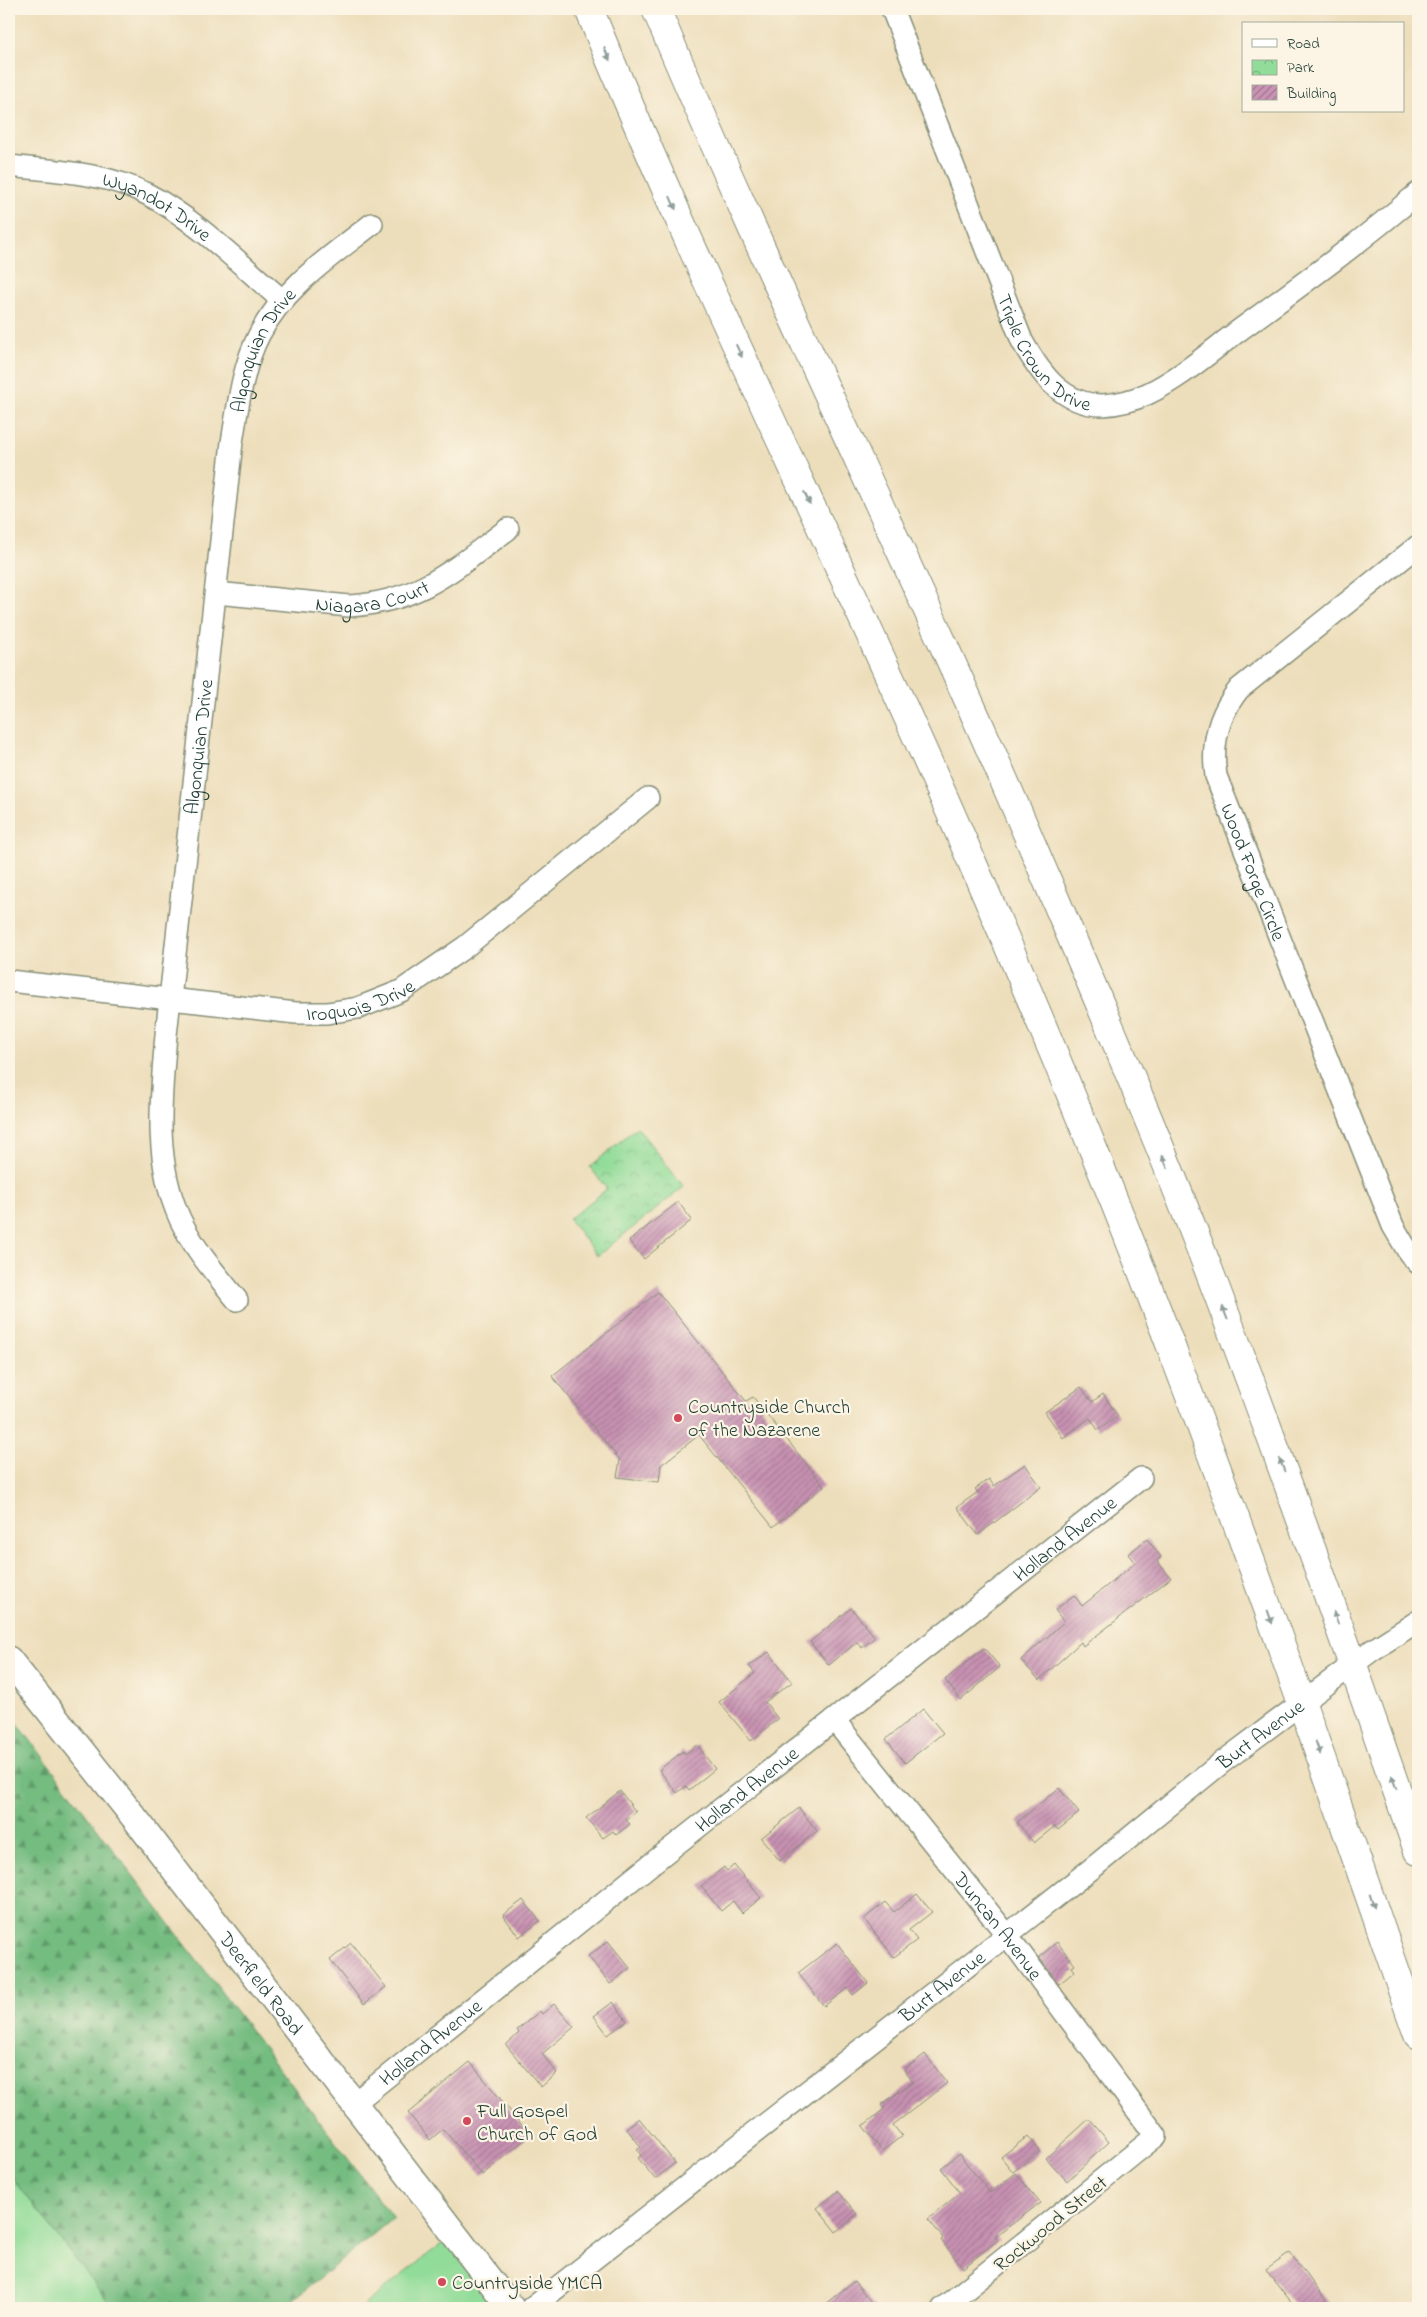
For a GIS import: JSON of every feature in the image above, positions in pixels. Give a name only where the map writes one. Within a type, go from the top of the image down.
[{"type":"highway","points":[[588,9],[714,296],[923,752],[1044,1031],[1190,1396],[1302,1702],[1418,2035]]},
{"type":"highway","points":[[656,9],[799,334],[976,717],[1037,855],[1135,1089],[1242,1360],[1290,1488],[1418,1851]]},
{"type":"street","name":"Triple Crown Drive","points":[[892,9],[1022,341],[1037,368],[1047,380],[1059,390],[1080,400],[1102,405],[1118,403],[1148,394],[1174,378],[1300,286],[1418,193]]},
{"type":"street","name":"Wyandot Drive","points":[[9,166],[101,178],[146,193],[186,219],[282,300]]},
{"type":"street","name":"Algonquian Drive","points":[[237,1300],[204,1259],[180,1219],[169,1190],[162,1160],[161,1097],[170,999],[232,442],[243,380],[258,336],[282,300],[306,275],[372,224]]},
{"type":"street","name":"Niagara Court","points":[[216,593],[349,606],[369,605],[400,598],[443,577],[508,529]]},
{"type":"street","name":"Wood Forge Circle","points":[[1418,546],[1238,689],[1222,715],[1217,730],[1214,761],[1216,776],[1393,1226],[1409,1253],[1418,1263]]},
{"type":"street","name":"Iroquois Drive","points":[[9,981],[296,1012],[327,1013],[373,1004],[401,991],[465,946],[648,798]]},
{"type":"street","name":"Holland Avenue","points":[[353,2104],[660,1857],[1141,1478]]},
{"type":"street","name":"Burt Avenue","points":[[531,2308],[1006,1935],[1220,1764],[1353,1664],[1418,1621]]},
{"type":"street","name":"Deerfield Road","points":[[9,1660],[147,1834],[511,2308]]},
{"type":"street","name":"Duncan Avenue","points":[[835,1720],[1006,1935],[1156,2136]]},
{"type":"street","name":"Rockwood Street","points":[[943,2308],[1156,2136]]},
{"type":"green space","points":[[637,1127],[684,1187],[597,1256],[569,1219],[607,1189],[590,1167]]},
{"type":"green space","points":[[9,1712],[393,2218],[283,2308],[113,2308],[9,2173]]},
{"type":"green space","points":[[9,2173],[113,2308],[9,2308]]},
{"type":"green space","name":"Countryside YMCA","points":[[454,2234],[511,2308],[360,2308]]},
{"type":"building","points":[[678,1202],[692,1220],[644,1259],[629,1241]]},
{"type":"building","name":"Countryside Church of the Nazarene","points":[[658,1292],[746,1401],[753,1397],[824,1486],[773,1527],[699,1435],[661,1465],[659,1482],[617,1477],[620,1460],[552,1376]]},
{"type":"building","points":[[1081,1387],[1092,1402],[1103,1394],[1118,1416],[1098,1430],[1090,1418],[1063,1438],[1045,1412]]},
{"type":"building","points":[[1025,1464],[1041,1487],[978,1535],[957,1507],[978,1492],[975,1489],[989,1479],[994,1486]]},
{"type":"building","points":[[1147,1539],[1161,1557],[1157,1561],[1171,1578],[1083,1646],[1081,1642],[1039,1680],[1021,1660],[1064,1622],[1055,1610],[1074,1595],[1082,1606],[1135,1563],[1128,1554]]},
{"type":"building","points":[[851,1608],[875,1637],[862,1648],[857,1642],[829,1665],[810,1642]]},
{"type":"building","points":[[984,1648],[1000,1667],[961,1700],[945,1680]]},
{"type":"building","points":[[769,1652],[792,1682],[765,1702],[778,1719],[751,1741],[719,1702],[755,1673],[749,1666]]},
{"type":"building","points":[[923,1709],[943,1733],[905,1763],[886,1739]]},
{"type":"building","points":[[697,1745],[715,1769],[689,1790],[686,1786],[677,1793],[659,1770],[683,1751],[685,1754]]},
{"type":"building","points":[[1059,1788],[1079,1813],[1058,1830],[1055,1826],[1034,1843],[1017,1822]]},
{"type":"building","points":[[620,1791],[636,1812],[626,1820],[630,1824],[616,1835],[613,1831],[603,1838],[586,1818]]},
{"type":"building","points":[[799,1808],[817,1831],[780,1861],[761,1838]]},
{"type":"building","points":[[734,1865],[761,1898],[742,1913],[733,1901],[721,1911],[701,1886],[724,1867],[727,1871]]},
{"type":"building","points":[[917,1894],[932,1912],[909,1930],[917,1940],[894,1957],[864,1919],[885,1902],[894,1912]]},
{"type":"building","points":[[523,1900],[540,1921],[519,1937],[503,1915]]},
{"type":"building","points":[[608,1941],[630,1968],[610,1984],[588,1956]]},
{"type":"building","points":[[1057,1942],[1075,1965],[1072,1967],[1075,1971],[1059,1984],[1039,1957]]},
{"type":"building","points":[[351,1943],[386,1987],[364,2004],[330,1960]]},
{"type":"building","points":[[837,1943],[868,1983],[853,1995],[848,1988],[824,2006],[798,1973]]},
{"type":"building","points":[[613,2002],[627,2021],[608,2035],[594,2016]]},
{"type":"building","points":[[554,2004],[574,2027],[542,2054],[557,2073],[541,2087],[506,2045],[519,2033],[517,2030],[540,2011],[542,2014]]},
{"type":"building","points":[[925,2054],[947,2083],[893,2125],[902,2136],[882,2151],[863,2126],[884,2109],[881,2105],[913,2082],[904,2070]]},
{"type":"building","name":"Full Gospel Church of God","points":[[470,2062],[530,2135],[482,2175],[443,2129],[430,2140],[408,2113]]},
{"type":"building","points":[[639,2118],[675,2163],[655,2179],[638,2158],[641,2155],[637,2150],[641,2147],[626,2128]]},
{"type":"building","points":[[1089,2119],[1109,2142],[1067,2181],[1046,2158]]},
{"type":"building","points":[[1028,2136],[1040,2151],[1013,2172],[1001,2157]]},
{"type":"building","points":[[959,2154],[990,2193],[1016,2173],[1040,2203],[995,2237],[998,2240],[963,2268],[941,2240],[943,2238],[928,2219],[960,2193],[941,2168]]},
{"type":"building","points":[[838,2191],[857,2214],[836,2232],[817,2208]]},
{"type":"building","points":[[1290,2253],[1332,2308],[1296,2308],[1266,2270]]},
{"type":"building","points":[[854,2281],[876,2308],[820,2308]]},
{"type":"place","name":"Countryside Church of the Nazarene","points":[[678,1418]]},
{"type":"place","name":"Full Gospel Church of God","points":[[467,2121]]},
{"type":"place","name":"Countryside YMCA","points":[[442,2282]]}]
